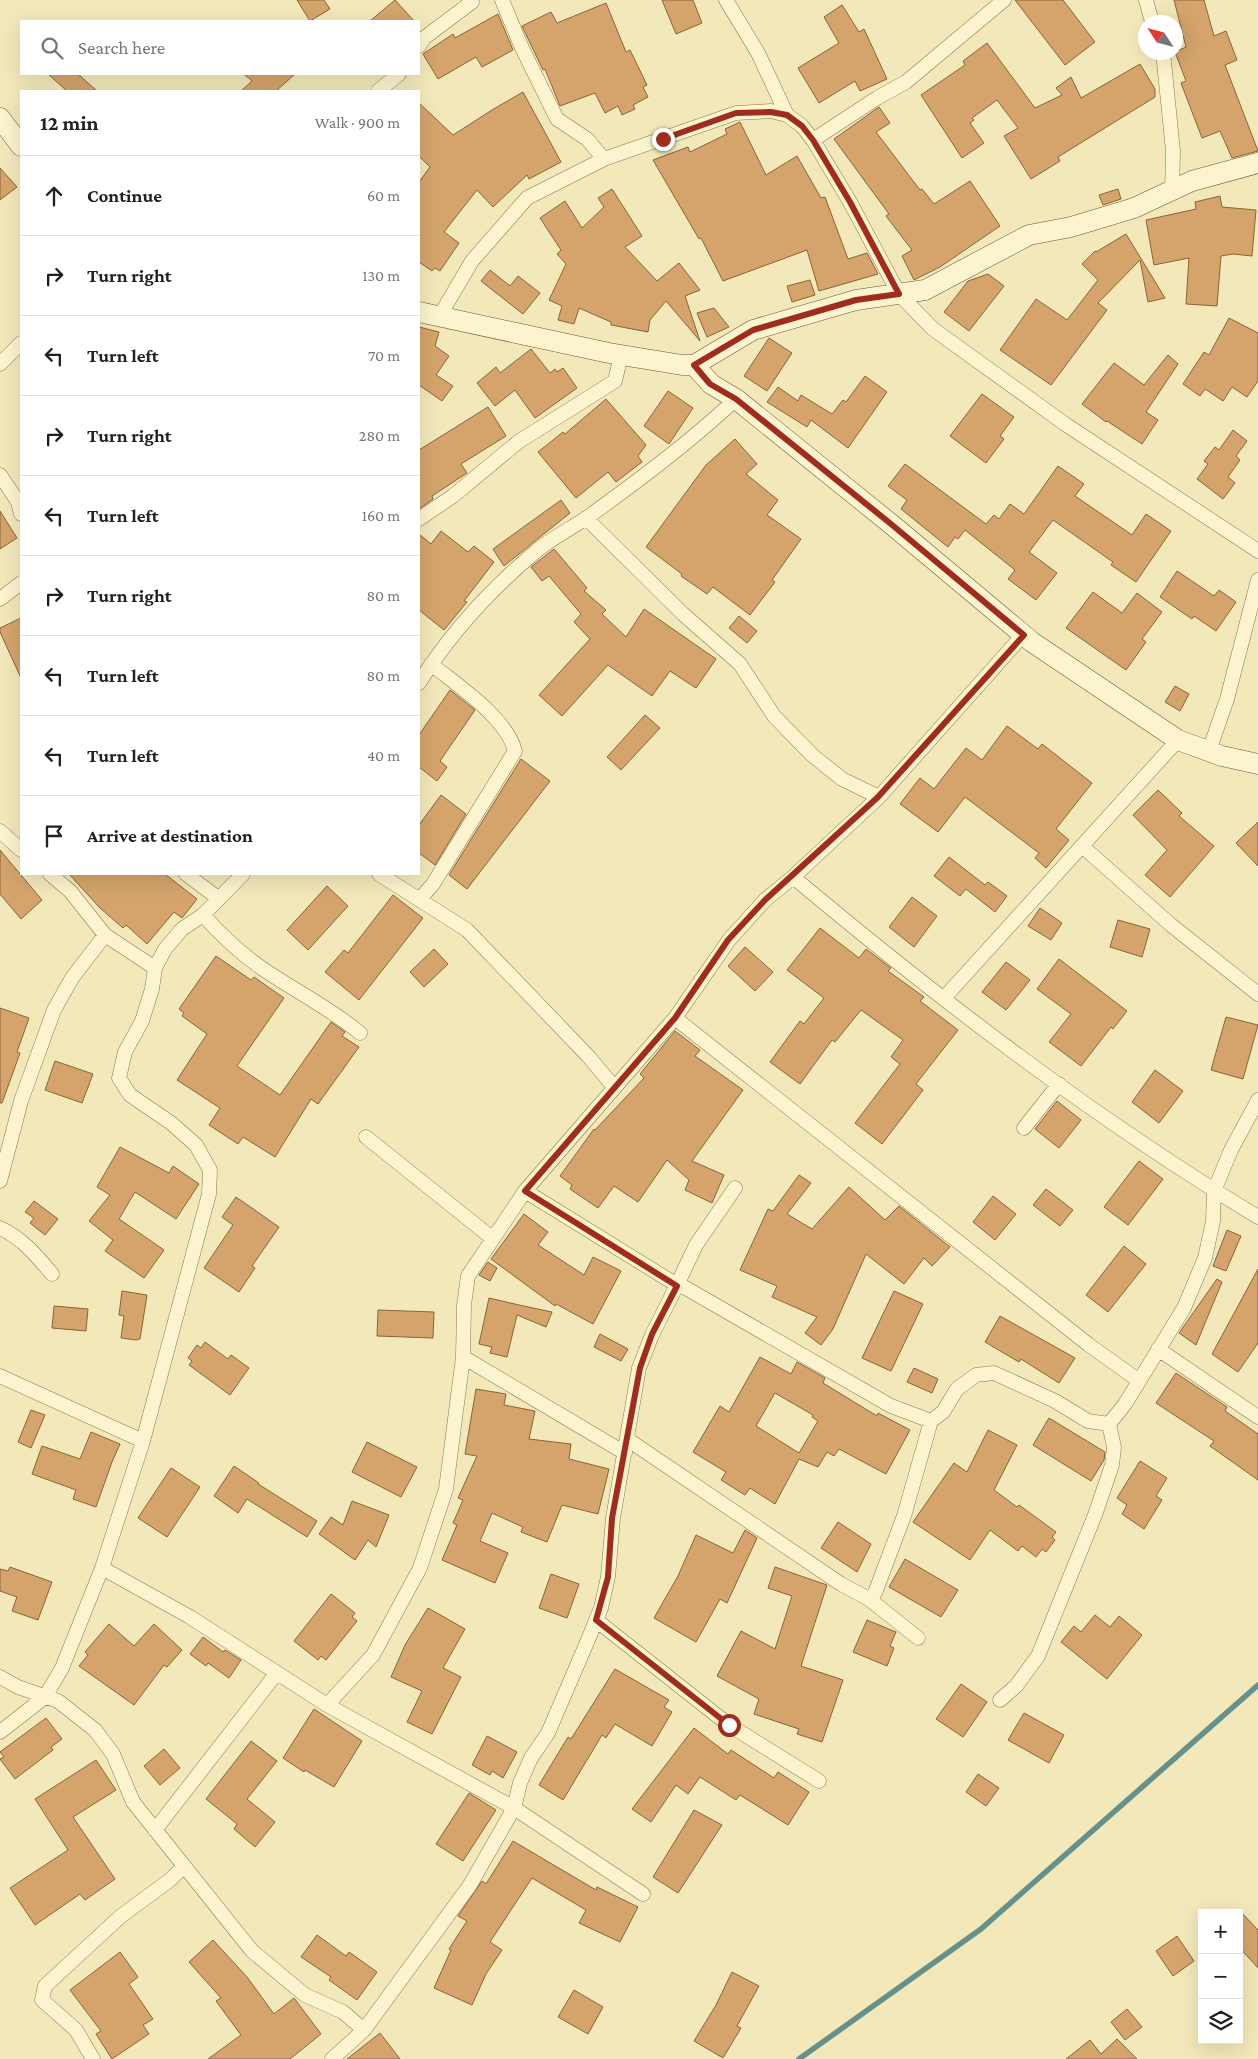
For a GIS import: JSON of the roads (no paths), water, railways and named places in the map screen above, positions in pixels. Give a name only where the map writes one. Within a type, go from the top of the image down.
[{"type":"street","points":[[502,0],[557,119],[587,139],[604,159]]},
{"type":"street","points":[[726,0],[758,53],[787,115]]},
{"type":"street","points":[[813,140],[877,98],[906,82],[1004,0]]},
{"type":"street","points":[[1146,0],[1150,15]]},
{"type":"street","points":[[420,44],[424,38],[472,1]]},
{"type":"street","points":[[1164,60],[1173,151],[1172,191]]},
{"type":"street","points":[[379,90],[397,75]]},
{"type":"street","points":[[439,316],[472,261],[527,198],[604,159],[736,113],[771,112],[787,115],[802,126],[813,140],[850,202],[899,294],[933,329],[1036,404],[1258,551]]},
{"type":"street","points":[[0,118],[20,145]]},
{"type":"street","points":[[420,312],[621,355],[694,365],[753,330],[856,300],[925,290],[1029,235],[1071,227],[1134,208],[1192,181],[1258,163]]},
{"type":"street","points":[[0,364],[20,343]]},
{"type":"street","points":[[420,518],[453,496],[518,442],[615,381],[621,355]]},
{"type":"street","points":[[694,365],[710,384],[736,399],[891,524],[1024,635],[1178,740],[1209,751],[1258,764]]},
{"type":"street","points":[[420,681],[431,664],[486,597],[535,552],[586,518],[701,431],[736,399]]},
{"type":"street","points":[[0,475],[20,505]]},
{"type":"street","points":[[586,518],[683,614],[740,664],[774,716],[812,755],[842,779],[878,797]]},
{"type":"street","points":[[1209,751],[1226,699],[1258,580]]},
{"type":"street","points":[[0,599],[20,584]]},
{"type":"street","points":[[327,1705],[373,1656],[420,1568],[446,1489],[463,1357],[464,1305],[468,1276],[492,1238],[525,1191],[675,1018],[728,940],[765,900],[793,877],[878,797],[1024,635]]},
{"type":"street","points":[[420,899],[433,884],[515,751],[511,737],[498,720],[431,664]]},
{"type":"street","points":[[944,998],[1178,740]]},
{"type":"street","points":[[2,835],[20,849]]},
{"type":"street","points":[[1082,846],[1186,937],[1258,994]]},
{"type":"street","points":[[51,875],[70,891],[105,935],[155,968]]},
{"type":"street","points":[[187,875],[218,898]]},
{"type":"street","points":[[0,1732],[45,1697],[62,1668],[102,1568],[143,1441],[206,1211],[210,1170],[196,1145],[171,1123],[130,1096],[119,1078],[124,1052],[144,1013],[152,989],[155,968],[165,950],[182,928],[203,914],[242,875]]},
{"type":"street","points":[[381,875],[468,930],[588,1056],[614,1087]]},
{"type":"street","points":[[793,877],[865,937],[1059,1084],[1139,1142],[1258,1217]]},
{"type":"street","points":[[203,914],[222,936],[262,968],[360,1033]]},
{"type":"street","points":[[0,1181],[21,1101],[54,1010],[72,978],[105,935]]},
{"type":"street","points":[[675,1018],[1089,1345],[1138,1380]]},
{"type":"street","points":[[1024,1128],[1059,1084]]},
{"type":"street","points":[[1109,1424],[1125,1404],[1184,1308],[1205,1258],[1213,1221],[1214,1191],[1231,1150],[1258,1100]]},
{"type":"street","points":[[366,1137],[492,1238]]},
{"type":"street","points":[[332,2059],[364,2030],[470,1885],[514,1808],[531,1758],[548,1734],[596,1620],[608,1577],[612,1518],[640,1368],[652,1334],[696,1246],[735,1188]]},
{"type":"street","points":[[525,1191],[677,1286],[684,1287],[890,1406],[931,1421]]},
{"type":"street","points":[[0,1228],[10,1233],[32,1250],[52,1274]]},
{"type":"street","points":[[1158,1349],[1258,1418]]},
{"type":"street","points":[[463,1357],[626,1446],[842,1584],[869,1599],[918,1638]]},
{"type":"street","points":[[869,1599],[875,1593],[904,1516],[931,1421],[943,1412],[957,1389],[976,1374],[994,1373],[1055,1401],[1088,1421],[1109,1424]]},
{"type":"street","points":[[0,1376],[143,1441]]},
{"type":"street","points":[[1000,1700],[1016,1686],[1038,1656],[1095,1515],[1112,1465],[1114,1447],[1109,1424]]},
{"type":"street","points":[[102,1568],[190,1617],[327,1705],[514,1808],[643,1894]]},
{"type":"street","points":[[596,1620],[729,1725],[819,1781]]},
{"type":"street","points":[[155,1830],[276,1674]]},
{"type":"street","points":[[0,1678],[18,1687],[58,1701],[96,1730],[113,1754],[133,1802],[252,1951],[305,1995],[343,2012],[364,2030]]},
{"type":"street","points":[[94,2059],[76,2030],[42,2000],[45,1986],[121,1916],[170,1880],[184,1866]]},
{"type":"waterway","points":[[799,2059],[981,1929],[1258,1685]]}]
